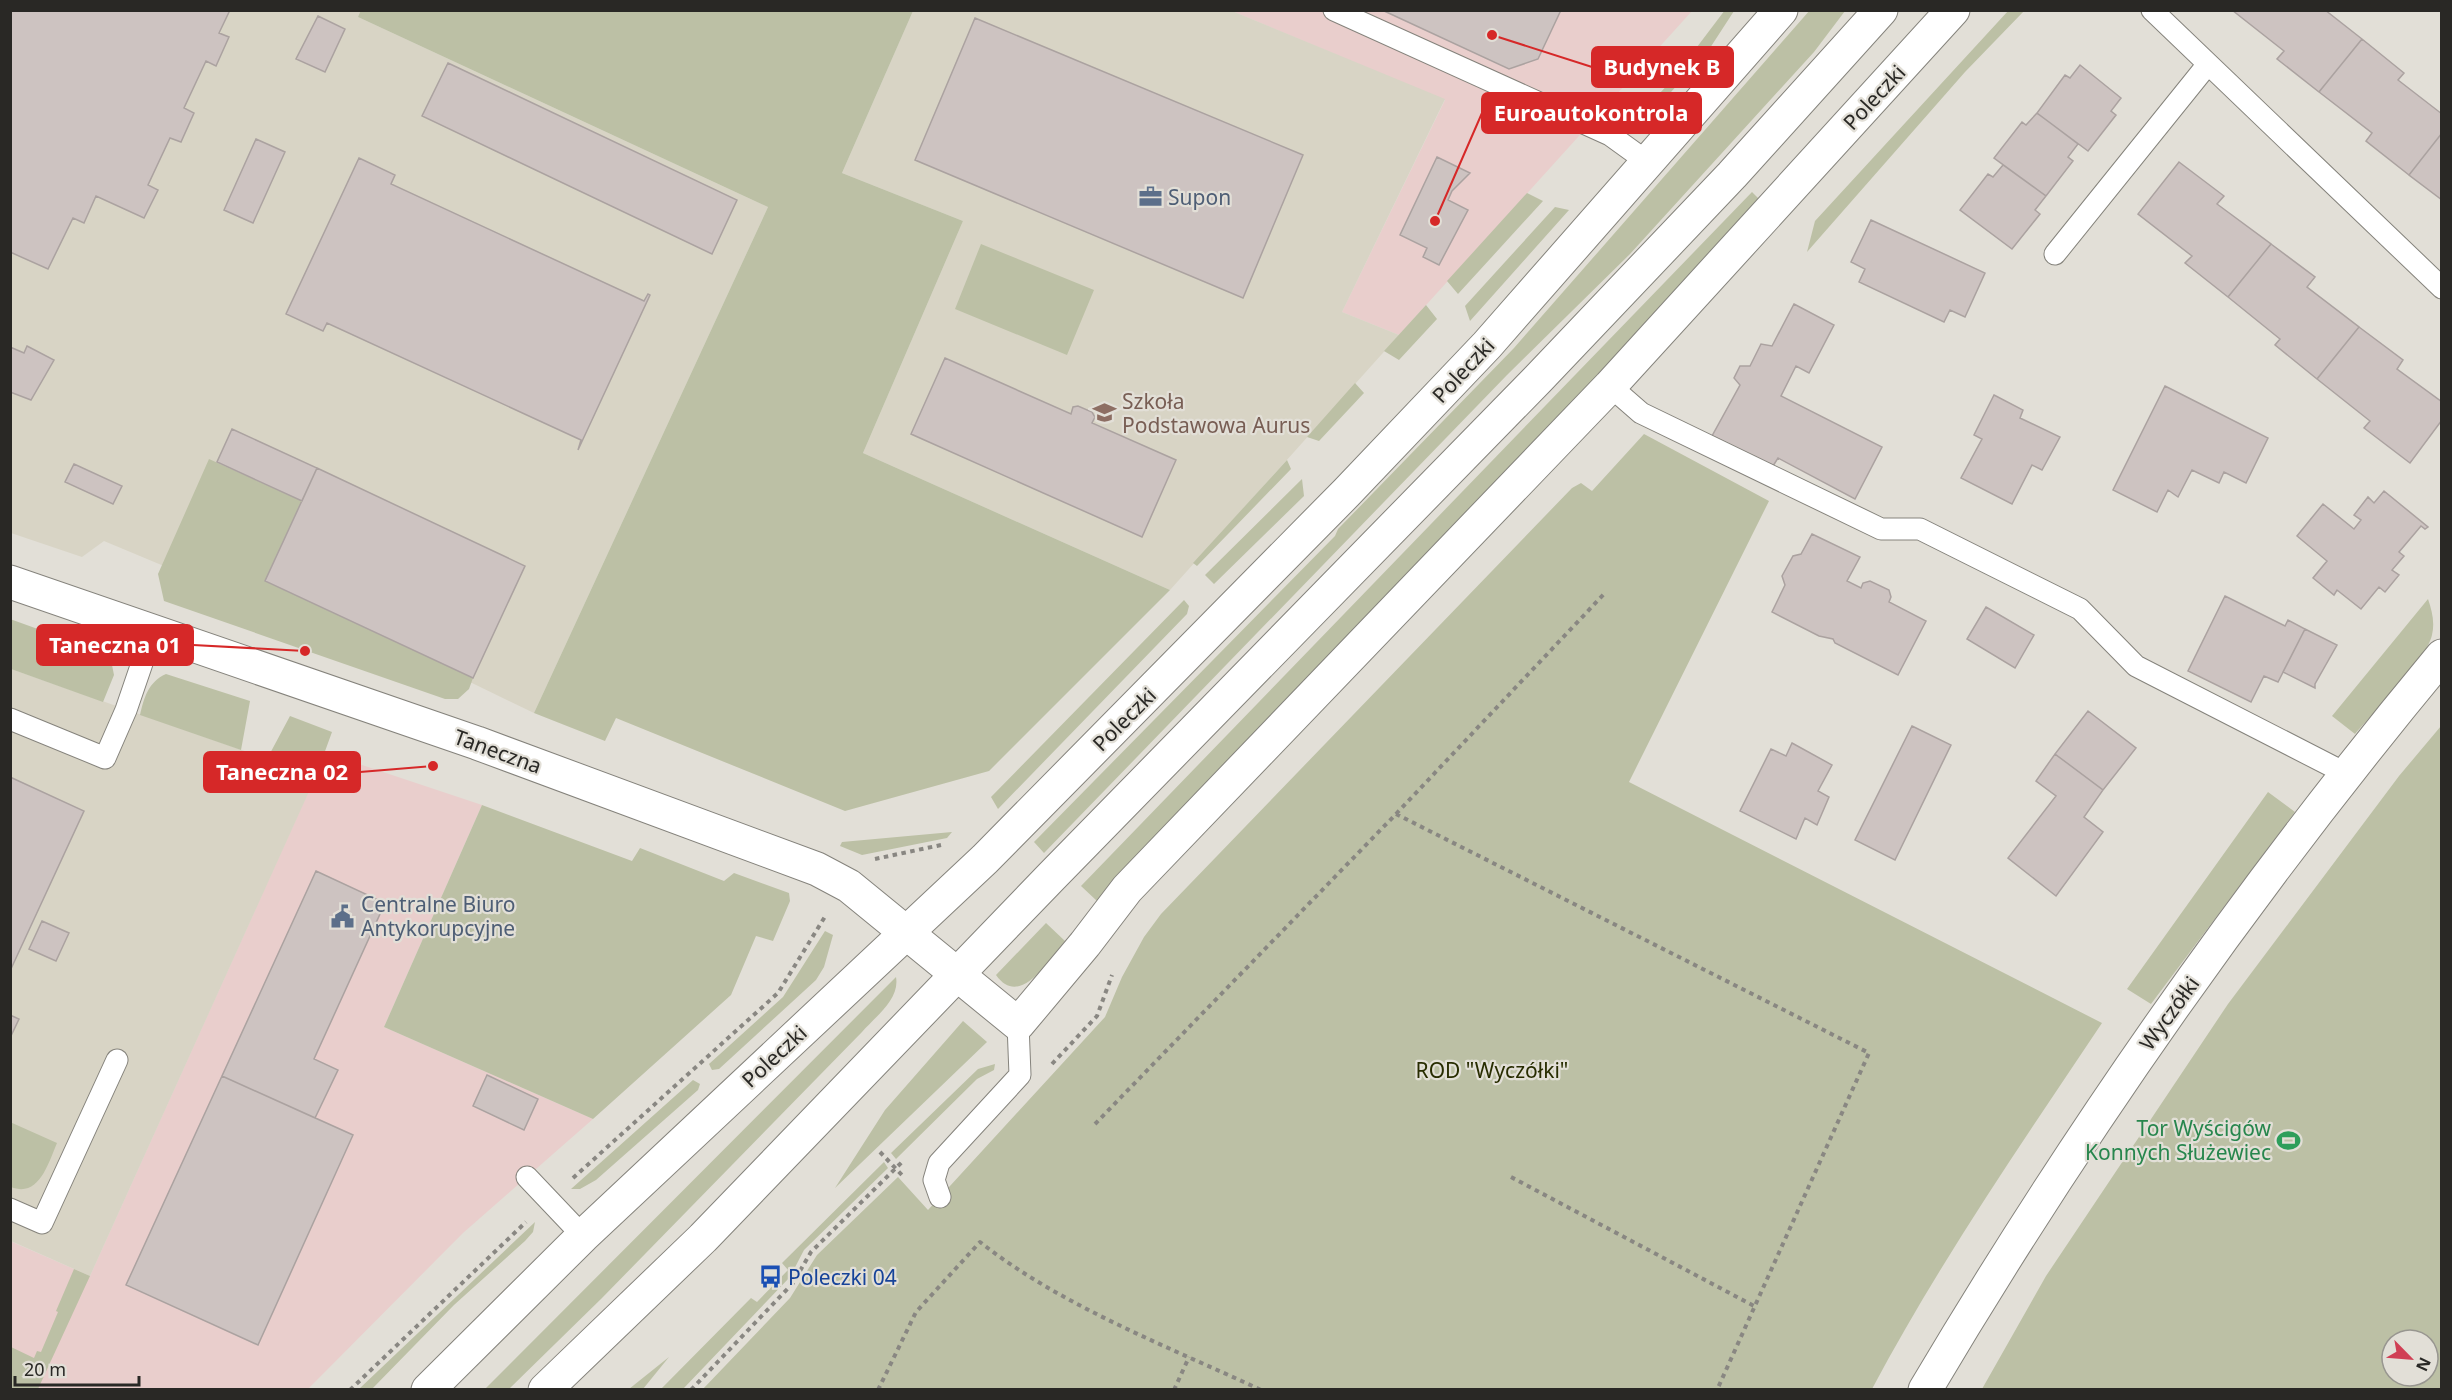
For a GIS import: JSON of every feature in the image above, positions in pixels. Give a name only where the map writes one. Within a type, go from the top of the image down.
[{"type":"main road","name":"Poleczki","points":[[428,1389],[583,1236],[1008,836],[1397,440],[1487,345],[1646,161],[1781,10]]},
{"type":"main road","points":[[544,1389],[703,1238],[1538,379],[1724,183],[1881,10]]},
{"type":"main road","name":"Poleczki","points":[[1018,1024],[1086,945],[1127,889],[1610,386],[1953,10]]},
{"type":"main road","name":"Taneczna","points":[[10,582],[477,743],[817,869],[849,886],[958,974]]},
{"type":"main road","name":"Wyczółki","points":[[1925,1389],[1991,1279],[2119,1081],[2345,773],[2442,656]]},
{"type":"main road","points":[[958,974],[1018,1024]]},
{"type":"lane","points":[[1334,10],[1610,135],[1646,161]]},
{"type":"lane","points":[[2152,10],[2442,288]]},
{"type":"lane","points":[[2055,254],[2208,64]]},
{"type":"lane","points":[[1610,386],[1641,413],[1881,529],[1920,529],[2080,609],[2136,666],[2345,773]]},
{"type":"lane","points":[[10,719],[105,758],[126,711],[153,631]]},
{"type":"lane","points":[[940,1197],[934,1180],[939,1163],[1020,1075],[1018,1024]]},
{"type":"lane","points":[[10,1209],[42,1223],[117,1060]]},
{"type":"lane","points":[[527,1177],[550,1198],[583,1236]]},
{"type":"path","points":[[1095,1124],[1604,594]]},
{"type":"path","points":[[1395,814],[1869,1053],[1716,1389]]},
{"type":"path","points":[[868,860],[942,845]]},
{"type":"path","points":[[350,1389],[550,1198],[778,993],[824,919]]},
{"type":"path","points":[[1044,1072],[1097,1016],[1114,969]]},
{"type":"path","points":[[691,1389],[793,1283],[811,1252],[912,1153]]},
{"type":"path","points":[[1511,1178],[1754,1306]]},
{"type":"path","points":[[878,1389],[916,1312],[980,1242],[1014,1269],[1125,1327],[1261,1389]]},
{"type":"path","points":[[1174,1389],[1189,1357]]},
{"type":"shaded area","points":[[11,11],[361,11],[358,17],[768,207],[534,713],[472,683],[451,686],[104,541],[82,557],[11,533]]},
{"type":"shaded area","points":[[913,11],[1232,11],[1445,99],[1342,312],[1399,335],[1170,590],[863,453],[963,221],[842,173]]},
{"type":"shaded area","points":[[1232,11],[1692,11],[1399,335],[1342,312],[1445,100]]},
{"type":"shaded area","points":[[11,669],[316,776],[90,1276],[11,1241]]},
{"type":"shaded area","points":[[326,753],[482,805],[384,1027],[593,1119],[463,1233],[308,1389],[11,1389],[10,1241],[90,1276]]},
{"type":"green space","points":[[361,10],[913,11],[842,173],[963,221],[863,453],[1170,590],[989,771],[845,811],[616,718],[605,741],[534,713],[768,207],[358,17]]},
{"type":"green space","points":[[1725,10],[1734,11],[1710,48],[1648,118],[1635,120],[1672,80]]},
{"type":"green space","points":[[1810,10],[1845,11],[1814,52],[1630,254],[1507,375],[1044,853],[1034,842],[1335,536],[1338,529],[1514,348]]},
{"type":"green space","points":[[2008,11],[2024,11],[1965,72],[1807,252],[1815,221]]},
{"type":"green space","points":[[1752,192],[1761,201],[1583,398],[1125,869],[1097,901],[1081,886]]},
{"type":"green space","points":[[1527,193],[1543,201],[1458,294],[1447,281]]},
{"type":"green space","points":[[1555,207],[1569,210],[1470,321],[1465,306]]},
{"type":"green space","points":[[981,244],[1094,290],[1067,355],[955,309]]},
{"type":"green space","points":[[1426,305],[1437,319],[1399,360],[1384,351]]},
{"type":"green space","points":[[1355,383],[1364,393],[1319,441],[1307,437]]},
{"type":"green space","name":"ROD \"Wyczółki\"","points":[[1644,434],[1769,501],[1629,782],[2102,1023],[2012,1158],[1925,1295],[1872,1389],[702,1390],[790,1298],[817,1255],[898,1177],[928,1210],[1105,1017],[1122,977],[1144,937],[1161,914],[1572,488],[1581,483],[1592,491]]},
{"type":"green space","points":[[209,459],[302,501],[265,581],[473,678],[469,689],[458,699],[445,699],[164,601],[158,574]]},
{"type":"green space","points":[[1287,460],[1291,469],[1197,566],[1193,563]]},
{"type":"green space","points":[[1302,479],[1304,496],[1214,584],[1205,575]]},
{"type":"green space","points":[[2428,599],[2433,626],[2428,645],[2410,671],[2355,734],[2332,716]]},
{"type":"green space","points":[[1184,600],[1189,606],[1187,614],[998,809],[991,797]]},
{"type":"green space","points":[[10,619],[110,655],[114,675],[103,702],[11,669]]},
{"type":"green space","points":[[166,674],[250,701],[241,750],[140,715],[151,686]]},
{"type":"green space","points":[[290,716],[332,732],[316,776],[267,759]]},
{"type":"green space","name":"Tor Wyścigów Konnych Służewiec","points":[[2441,726],[2441,1389],[1982,1389],[2046,1276],[2228,1004],[2399,776]]},
{"type":"green space","points":[[2268,792],[2295,812],[2151,1004],[2127,989]]},
{"type":"green space","points":[[482,805],[632,861],[640,848],[724,881],[734,873],[789,893],[790,901],[773,941],[756,936],[731,995],[593,1119],[384,1027]]},
{"type":"green space","points":[[952,832],[947,838],[862,855],[840,846],[842,842]]},
{"type":"green space","points":[[1046,923],[1065,941],[1034,978],[1015,987],[1005,984],[996,975]]},
{"type":"green space","points":[[825,931],[833,935],[824,967],[816,980],[719,1069],[712,1070],[709,1064],[783,997]]},
{"type":"green space","points":[[896,977],[891,1000],[880,1013],[602,1298],[509,1389],[485,1389]]},
{"type":"green space","points":[[963,1021],[987,1042],[835,1188],[885,1110]]},
{"type":"green space","points":[[995,1064],[994,1070],[977,1079],[896,1159],[891,1153],[978,1069]]},
{"type":"green space","points":[[693,1080],[700,1084],[698,1090],[596,1180],[580,1189],[571,1189]]},
{"type":"green space","points":[[10,1122],[57,1143],[46,1169],[29,1188],[11,1187]]},
{"type":"green space","points":[[884,1162],[888,1168],[804,1250],[790,1277],[683,1389],[661,1389],[751,1298],[757,1302],[788,1270],[782,1263]]},
{"type":"green space","points":[[535,1222],[533,1232],[525,1241],[454,1305],[372,1389],[359,1389]]},
{"type":"green space","points":[[74,1269],[90,1276],[38,1389],[11,1389],[11,1347],[34,1358],[37,1351],[41,1352]]},
{"type":"green space","points":[[669,1357],[643,1389],[629,1389]]},
{"type":"building","points":[[10,10],[230,10],[219,33],[229,37],[216,66],[206,61],[184,108],[194,113],[181,142],[170,138],[148,185],[158,190],[144,218],[96,196],[84,223],[73,218],[48,269],[10,252]]},
{"type":"building","points":[[1382,10],[1561,10],[1538,59],[1509,69]]},
{"type":"building","points":[[2232,10],[2325,10],[2362,39],[2319,92],[2277,59],[2284,51]]},
{"type":"building","points":[[318,16],[345,29],[325,72],[296,59]]},
{"type":"building","points":[[975,18],[1303,155],[1243,298],[915,160]]},
{"type":"building","points":[[2362,39],[2404,73],[2398,80],[2442,114],[2442,133],[2409,175],[2366,141],[2372,133],[2319,92]]},
{"type":"building","points":[[448,63],[737,200],[712,254],[422,116]]},
{"type":"building","points":[[2080,65],[2121,98],[2111,111],[2116,115],[2088,151],[2037,113],[2065,75],[2070,78]]},
{"type":"building","points":[[2037,113],[2078,144],[2068,157],[2073,161],[2046,196],[1994,158],[2022,122],[2026,125]]},
{"type":"building","points":[[2442,133],[2442,200],[2409,175]]},
{"type":"building","points":[[256,139],[285,152],[253,223],[224,210]]},
{"type":"building","points":[[1437,157],[1470,173],[1452,191],[1448,200],[1468,210],[1439,265],[1423,257],[1427,248],[1400,235]]},
{"type":"building","points":[[359,158],[395,175],[391,184],[644,301],[648,294],[650,295],[578,450],[581,440],[327,323],[323,331],[286,314]]},
{"type":"building","points":[[2179,162],[2224,196],[2217,204],[2271,244],[2228,297],[2185,263],[2192,256],[2138,214]]},
{"type":"building","points":[[2003,165],[2046,196],[2035,210],[2040,214],[2012,249],[1960,210],[1988,174],[1993,177]]},
{"type":"building","points":[[1871,220],[1985,273],[1965,317],[1950,310],[1944,322],[1859,282],[1865,269],[1851,262]]},
{"type":"building","points":[[2271,244],[2315,277],[2307,287],[2359,327],[2317,379],[2275,345],[2280,339],[2228,297]]},
{"type":"building","points":[[1794,304],[1834,325],[1809,373],[1796,366],[1781,396],[1882,447],[1855,499],[1778,458],[1773,466],[1712,436],[1740,385],[1734,378],[1740,366],[1750,366],[1761,344],[1772,346]]},
{"type":"building","points":[[2359,327],[2403,360],[2397,369],[2442,402],[2442,420],[2410,463],[2364,428],[2370,421],[2317,379]]},
{"type":"building","points":[[27,346],[54,360],[31,400],[10,392],[10,347],[24,353]]},
{"type":"building","points":[[945,358],[1071,414],[1073,407],[1078,406],[1092,412],[1095,417],[1092,423],[1176,460],[1142,537],[911,434]]},
{"type":"building","points":[[2165,386],[2268,438],[2246,483],[2224,472],[2219,483],[2192,470],[2178,497],[2168,490],[2157,512],[2113,490]]},
{"type":"building","points":[[1994,395],[2023,410],[2020,418],[2060,437],[2042,470],[2032,465],[2012,504],[1961,478],[1982,439],[1974,435]]},
{"type":"building","points":[[232,429],[317,468],[302,501],[217,462]]},
{"type":"building","points":[[74,464],[122,486],[113,504],[65,482]]},
{"type":"building","points":[[317,468],[525,566],[473,678],[265,581]]},
{"type":"building","points":[[2384,491],[2428,527],[2425,529],[2421,526],[2399,552],[2404,556],[2392,570],[2399,575],[2385,592],[2379,587],[2361,609],[2337,590],[2334,595],[2313,578],[2327,561],[2297,536],[2323,504],[2354,529],[2361,520],[2354,515],[2368,497],[2374,503]]},
{"type":"building","points":[[1812,534],[1860,557],[1847,581],[1861,588],[1863,583],[1870,581],[1889,590],[1891,597],[1889,602],[1926,621],[1898,675],[1835,643],[1833,639],[1819,636],[1772,612],[1785,585],[1782,576],[1793,556],[1801,554]]},
{"type":"building","points":[[2225,596],[2285,626],[2288,620],[2305,629],[2278,682],[2264,676],[2251,702],[2188,671]]},
{"type":"building","points":[[1986,607],[2034,635],[2015,668],[1967,639]]},
{"type":"building","points":[[2305,629],[2337,645],[2315,684],[2315,688],[2283,672]]},
{"type":"building","points":[[2088,711],[2136,748],[2103,790],[2055,754]]},
{"type":"building","points":[[1912,726],[1951,745],[1895,860],[1855,840]]},
{"type":"building","points":[[1792,743],[1832,765],[1818,791],[1829,797],[1817,825],[1805,818],[1796,839],[1740,811],[1771,749],[1786,756]]},
{"type":"building","points":[[242,752],[264,760],[258,776],[236,768]]},
{"type":"building","points":[[2055,754],[2103,790],[2084,817],[2103,832],[2056,896],[2008,858],[2056,796],[2036,781]]},
{"type":"building","points":[[10,777],[84,811],[10,971]]},
{"type":"building","points":[[316,871],[385,903],[314,1059],[338,1070],[315,1118],[222,1076]]},
{"type":"building","points":[[42,921],[69,933],[56,961],[29,949]]},
{"type":"building","points":[[10,1015],[19,1019],[10,1038]]},
{"type":"building","points":[[487,1075],[538,1099],[524,1130],[473,1106]]},
{"type":"building","points":[[222,1076],[353,1135],[258,1345],[126,1285]]},
{"type":"place","name":"Budynek B","points":[[1492,35]]},
{"type":"place","name":"Supon","points":[[1150,197]]},
{"type":"place","name":"Euroautokontrola","points":[[1435,221]]},
{"type":"place","name":"Szkoła Podstawowa Aurus","points":[[1104,413]]},
{"type":"place","name":"Taneczna 01","points":[[305,651]]},
{"type":"place","name":"Taneczna 02","points":[[433,766]]},
{"type":"place","name":"Centralne Biuro Antykorupcyjne","points":[[343,916]]},
{"type":"place","name":"Tor Wyścigów Konnych Służewiec","points":[[2289,1140]]},
{"type":"place","name":"Poleczki 04","points":[[770,1277]]}]
